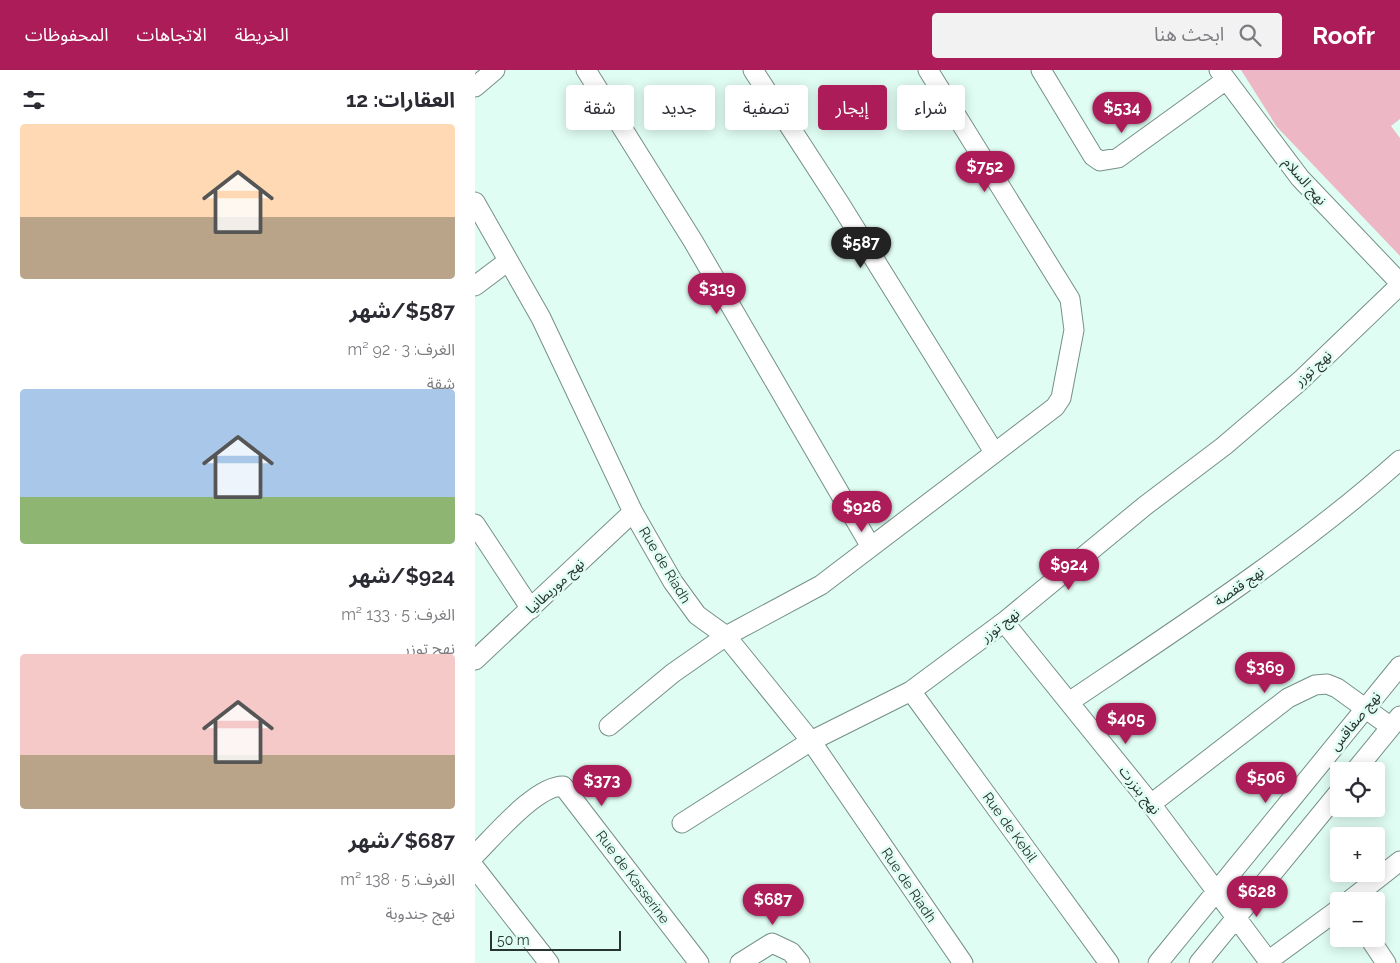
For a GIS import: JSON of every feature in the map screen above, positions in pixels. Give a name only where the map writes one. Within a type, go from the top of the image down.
[{"type":"street","points":[[475,87],[495,70]]},
{"type":"street","points":[[586,70],[693,241],[871,547]]},
{"type":"street","points":[[753,70],[840,204],[994,452]]},
{"type":"street","points":[[609,726],[673,674],[726,636],[821,586],[1055,407],[1061,398],[1074,330],[1070,300],[928,70]]},
{"type":"street","points":[[1041,70],[1093,156],[1101,161],[1118,158],[1222,75]]},
{"type":"street","name":"نهج السلام","points":[[1222,75],[1300,178],[1400,284]]},
{"type":"street","name":"Rue de Riadh","points":[[475,202],[541,318],[633,512],[673,582],[697,615],[726,636],[811,741],[963,963]]},
{"type":"street","points":[[475,286],[507,261]]},
{"type":"street","name":"نهج توزر","points":[[681,823],[811,741],[911,691],[1004,622],[1146,505],[1224,446],[1299,381],[1400,284]]},
{"type":"street","name":"نهج قفصة","points":[[1069,702],[1225,597],[1310,535],[1354,501],[1400,460]]},
{"type":"street","name":"نهج موريطانيا","points":[[475,660],[633,512]]},
{"type":"street","points":[[475,524],[531,609]]},
{"type":"street","name":"نهج بنزرت","points":[[1004,622],[1151,804],[1269,962]]},
{"type":"street","name":"نهج صفاقس","points":[[1158,963],[1400,666]]},
{"type":"street","points":[[1151,804],[1288,698],[1305,688],[1327,684],[1337,688],[1366,708],[1395,722],[1362,762]]},
{"type":"street","name":"Rue de Kebil","points":[[911,691],[1109,963]]},
{"type":"street","name":"Rue de Kasserine","points":[[475,855],[520,811],[553,786],[563,786],[699,963]]},
{"type":"street","points":[[1199,963],[1330,803]]},
{"type":"street","points":[[1360,892],[1400,861]]},
{"type":"street","points":[[475,868],[549,963]]},
{"type":"street","points":[[1269,962],[1330,916]]},
{"type":"street","points":[[739,963],[772,942],[791,952],[801,963]]},
{"type":"street","points":[[1375,947],[1386,963]]},
{"type":"shaded area","points":[[1241,70],[1400,70],[1400,119],[1391,126],[1400,138],[1400,256],[1277,127]]}]
